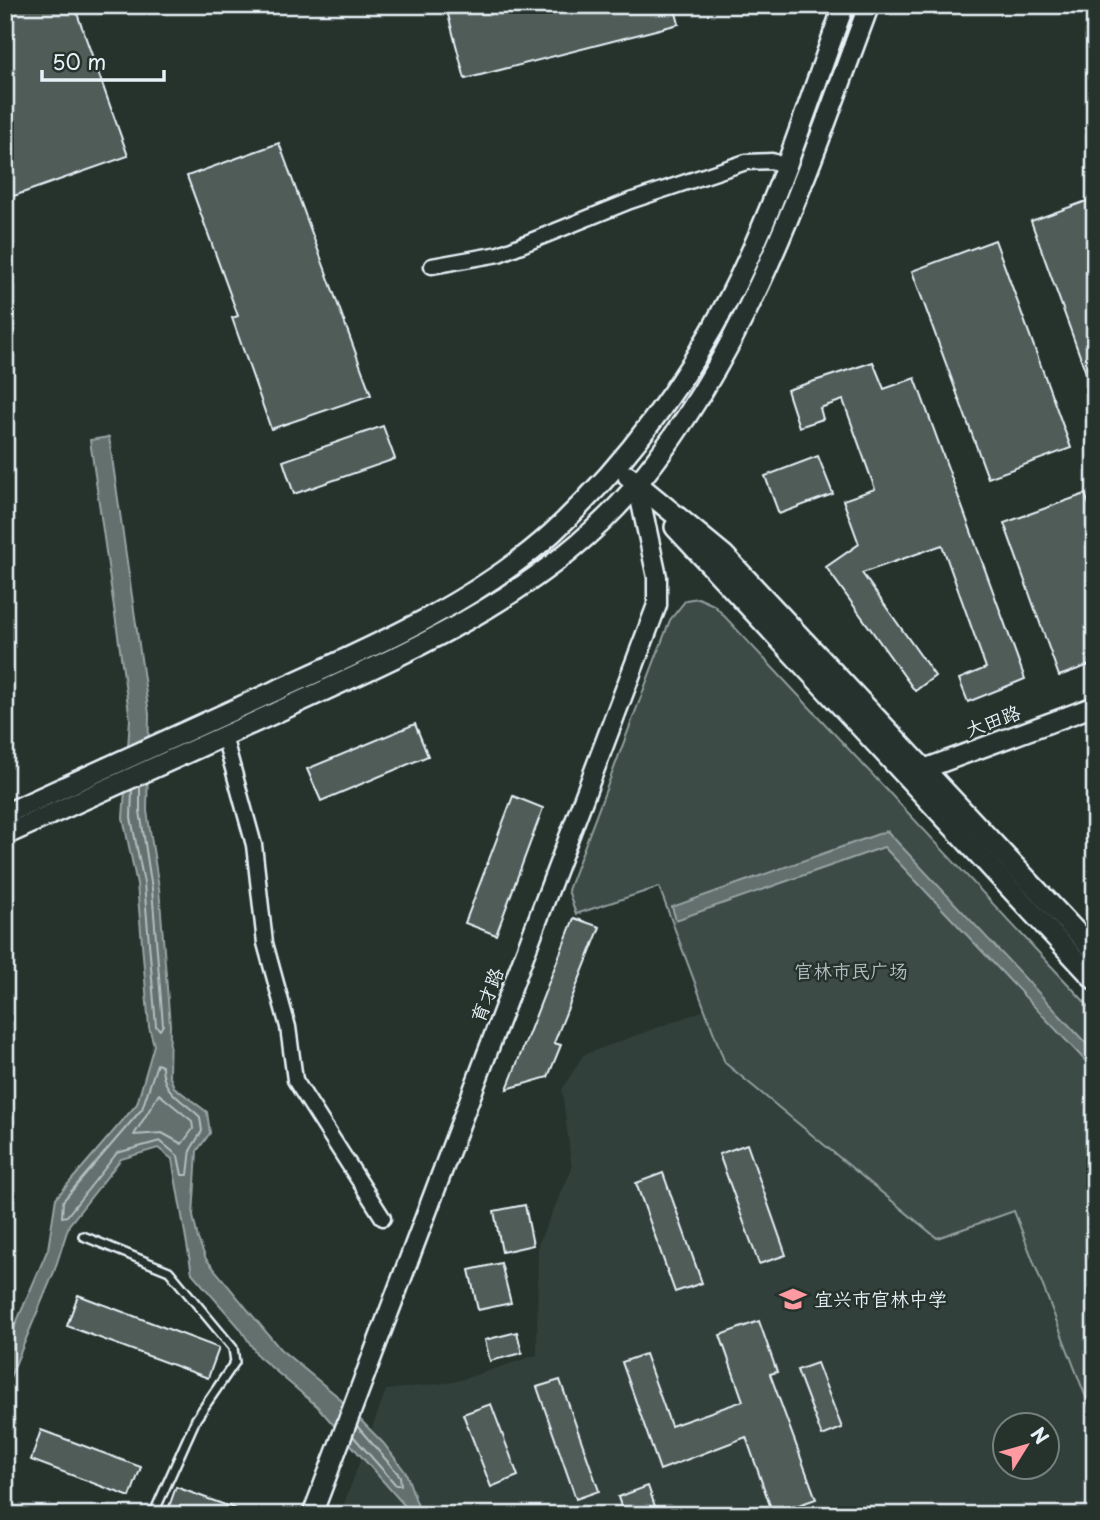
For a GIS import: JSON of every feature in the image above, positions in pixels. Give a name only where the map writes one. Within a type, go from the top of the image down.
[{"type":"main road","points":[[5,814],[352,656],[463,598],[550,534],[616,466],[667,402],[730,298],[785,166],[844,5]]},
{"type":"main road","points":[[5,835],[373,668],[476,616],[569,552],[637,484],[688,415],[753,303],[795,205],[869,5]]},
{"type":"main road","points":[[616,466],[724,555],[1095,980]]},
{"type":"main road","points":[[917,776],[1095,952]]},
{"type":"street","points":[[432,266],[499,254],[630,201],[746,162],[772,161],[785,166]]},
{"type":"street","name":"育才路","points":[[312,1515],[657,605],[657,577],[637,484]]},
{"type":"street","name":"大田路","points":[[917,776],[1095,706]]},
{"type":"street","points":[[224,736],[254,845],[265,943],[288,1027],[295,1080],[383,1219]]},
{"type":"lane","points":[[83,1236],[169,1271],[233,1348],[235,1362],[197,1419],[153,1515]]},
{"type":"shaded area","name":"宜兴市官林中学","points":[[705,1010],[725,1063],[1014,1211],[1095,1421],[1095,1515],[340,1515],[386,1390],[454,1382],[537,1355],[538,1244],[572,1169],[562,1090],[583,1055]]},
{"type":"green space","name":"官林市民广场","points":[[698,598],[714,605],[1095,1013],[1095,1421],[1014,1211],[937,1238],[725,1063],[659,887],[576,914],[568,890],[670,620],[686,600]]},
{"type":"water","points":[[109,437],[149,714],[147,811],[159,888],[170,1025],[169,1075],[174,1087],[207,1112],[210,1133],[197,1151],[193,1216],[198,1239],[206,1259],[280,1349],[336,1395],[384,1444],[406,1473],[421,1515],[407,1515],[405,1506],[317,1406],[258,1356],[240,1328],[192,1273],[172,1159],[158,1148],[121,1159],[69,1225],[54,1272],[5,1389],[5,1349],[48,1249],[56,1198],[137,1104],[154,1045],[149,1027],[137,884],[123,818],[130,719],[90,440]]},
{"type":"water","points":[[887,831],[1095,1053],[1095,1071],[884,847],[676,920],[672,907]]},
{"type":"building","points":[[5,5],[74,5],[128,156],[5,199]]},
{"type":"building","points":[[674,5],[679,24],[465,79],[446,7]]},
{"type":"building","points":[[279,143],[371,395],[271,429],[232,318],[238,316],[187,176]]},
{"type":"building","points":[[1095,198],[1095,392],[1093,392],[1031,221]]},
{"type":"building","points":[[995,240],[1071,448],[988,478],[912,271]]},
{"type":"building","points":[[873,362],[884,389],[915,378],[1025,679],[968,702],[959,679],[986,668],[942,545],[862,573],[935,676],[915,691],[826,567],[859,544],[843,500],[875,489],[843,400],[820,408],[823,419],[799,427],[787,390]]},
{"type":"building","points":[[383,426],[395,459],[294,494],[283,461]]},
{"type":"building","points":[[818,456],[833,494],[779,514],[765,476]]},
{"type":"building","points":[[1085,494],[1095,520],[1095,663],[1059,676],[1004,523]]},
{"type":"building","points":[[415,724],[428,756],[321,801],[307,769]]},
{"type":"building","points":[[513,796],[543,808],[496,935],[465,923]]},
{"type":"building","points":[[574,918],[600,927],[554,1043],[561,1045],[548,1077],[507,1089]]},
{"type":"building","points":[[747,1144],[786,1255],[759,1264],[719,1154]]},
{"type":"building","points":[[663,1173],[702,1283],[675,1292],[636,1183]]},
{"type":"building","points":[[525,1205],[533,1245],[502,1252],[494,1211]]},
{"type":"building","points":[[501,1263],[511,1303],[478,1310],[469,1270]]},
{"type":"building","points":[[78,1295],[219,1348],[208,1378],[67,1326]]},
{"type":"building","points":[[759,1321],[777,1372],[770,1374],[816,1499],[773,1514],[746,1437],[660,1470],[622,1362],[645,1354],[671,1426],[743,1401],[720,1335]]},
{"type":"building","points":[[517,1332],[522,1353],[490,1361],[485,1340]]},
{"type":"building","points":[[817,1363],[842,1428],[822,1436],[797,1370]]},
{"type":"building","points":[[560,1380],[599,1491],[576,1499],[537,1387]]},
{"type":"building","points":[[491,1404],[518,1476],[491,1487],[463,1414]]},
{"type":"building","points":[[41,1430],[141,1467],[130,1497],[31,1460]]},
{"type":"building","points":[[648,1486],[658,1515],[624,1515],[618,1497]]},
{"type":"building","points":[[176,1487],[247,1513],[247,1515],[166,1515]]},
{"type":"place","name":"宜兴市官林中学","points":[[793,1299]]}]
